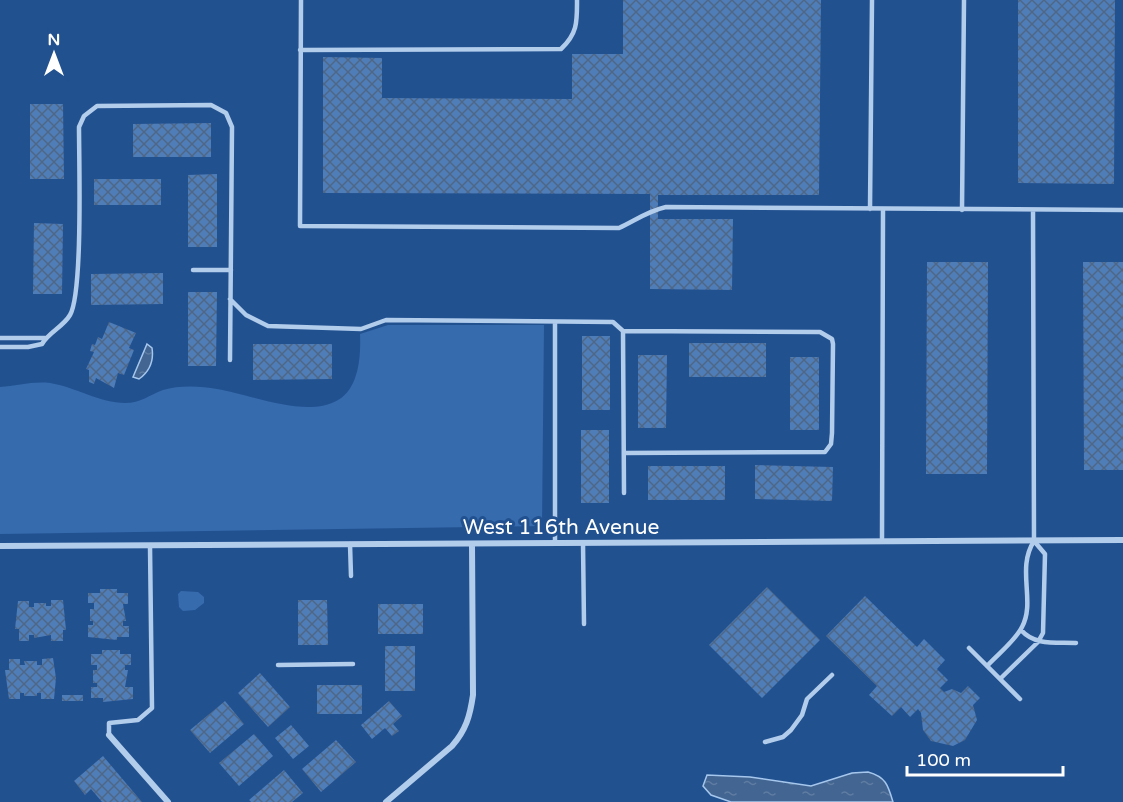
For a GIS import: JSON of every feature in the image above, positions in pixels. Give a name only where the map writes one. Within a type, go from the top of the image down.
[{"type":"street","name":"West 116th Avenue","points":[[0,546],[1123,540]]},
{"type":"street","points":[[386,802],[452,746],[461,736],[469,719],[473,695],[472,544]]},
{"type":"street","points":[[109,735],[168,802]]},
{"type":"lane","points":[[301,0],[300,226],[619,228],[635,221],[648,211],[666,207],[1123,210]]},
{"type":"lane","points":[[300,50],[561,49],[572,39],[577,29],[577,0]]},
{"type":"lane","points":[[870,209],[872,0]]},
{"type":"lane","points":[[962,210],[964,0]]},
{"type":"lane","points":[[0,348],[39,345],[66,320],[73,309],[78,257],[79,127],[84,116],[97,106],[210,105],[226,113],[232,127],[230,360]]},
{"type":"lane","points":[[882,541],[883,210]]},
{"type":"lane","points":[[987,666],[1021,630],[1027,610],[1026,554],[1034,541],[1034,210]]},
{"type":"lane","points":[[193,270],[231,270]]},
{"type":"lane","points":[[230,299],[246,315],[267,326],[361,329],[386,320],[613,322],[623,331],[820,332],[828,336],[833,344],[832,433],[831,444],[825,452],[624,453]]},
{"type":"lane","points":[[555,322],[555,543]]},
{"type":"lane","points":[[623,331],[624,493]]},
{"type":"lane","points":[[0,338],[45,338]]},
{"type":"lane","points":[[1000,678],[1038,642],[1043,633],[1045,554],[1034,541]]},
{"type":"lane","points":[[583,543],[584,624]]},
{"type":"lane","points":[[350,544],[351,576]]},
{"type":"lane","points":[[109,735],[109,723],[138,720],[152,708],[150,546]]},
{"type":"lane","points":[[1021,630],[1029,638],[1038,642],[1076,643]]},
{"type":"lane","points":[[969,648],[1020,699]]},
{"type":"lane","points":[[278,665],[353,664]]},
{"type":"lane","points":[[765,742],[783,737],[791,730],[802,715],[807,699],[832,675]]},
{"type":"shaded area","points":[[388,325],[544,325],[542,526],[0,534],[0,387],[50,383],[106,400],[131,403],[169,388],[197,387],[217,389],[278,404],[310,407],[325,405],[345,395],[354,380],[359,361],[360,334]]},
{"type":"shaded area","points":[[181,591],[198,592],[204,597],[204,603],[195,610],[183,611],[179,607],[178,594]]},
{"type":"water","points":[[147,344],[152,348],[152,361],[146,373],[139,379],[133,377]]},
{"type":"water","points":[[868,772],[883,779],[893,802],[731,802],[711,795],[703,786],[707,775],[750,777],[811,786],[852,773]]},
{"type":"building","points":[[623,0],[821,0],[819,195],[658,195],[658,219],[733,219],[732,290],[650,289],[650,194],[323,193],[323,57],[382,58],[382,98],[572,99],[572,54],[623,54]]},
{"type":"building","points":[[1018,0],[1115,0],[1114,184],[1018,183]]},
{"type":"building","points":[[30,104],[63,104],[64,179],[30,179]]},
{"type":"building","points":[[211,123],[211,157],[133,157],[133,124]]},
{"type":"building","points":[[217,174],[217,247],[188,247],[188,175]]},
{"type":"building","points":[[94,179],[161,179],[161,205],[94,205]]},
{"type":"building","points":[[34,223],[63,224],[62,294],[33,294]]},
{"type":"building","points":[[927,262],[988,262],[987,474],[926,474]]},
{"type":"building","points":[[1083,262],[1123,262],[1123,470],[1084,470]]},
{"type":"building","points":[[163,273],[163,304],[91,305],[91,274]]},
{"type":"building","points":[[188,292],[217,292],[216,366],[188,366]]},
{"type":"building","points":[[109,322],[136,333],[129,348],[134,350],[124,375],[118,373],[114,388],[96,378],[94,384],[89,382],[89,370],[86,369],[94,352],[90,351],[92,344],[95,345],[98,337],[102,339]]},
{"type":"building","points":[[582,336],[610,336],[610,410],[582,410]]},
{"type":"building","points":[[689,343],[766,343],[766,377],[689,377]]},
{"type":"building","points":[[253,344],[332,344],[332,379],[253,380]]},
{"type":"building","points":[[638,355],[667,355],[666,428],[638,428]]},
{"type":"building","points":[[790,357],[819,357],[819,430],[790,430]]},
{"type":"building","points":[[581,430],[609,430],[609,503],[581,503]]},
{"type":"building","points":[[755,465],[833,467],[832,501],[755,499]]},
{"type":"building","points":[[648,466],[725,466],[725,500],[648,500]]},
{"type":"building","points":[[767,587],[820,640],[762,698],[709,645]]},
{"type":"building","points":[[100,589],[117,589],[117,593],[128,593],[128,604],[123,604],[126,621],[123,621],[123,626],[129,626],[129,637],[117,637],[117,640],[88,637],[88,625],[93,625],[93,621],[90,621],[90,609],[94,609],[94,603],[88,603],[88,593],[100,593]]},
{"type":"building","points":[[865,596],[917,647],[924,639],[945,660],[937,669],[948,680],[940,688],[944,692],[952,689],[961,693],[968,686],[980,698],[973,705],[977,720],[965,740],[953,746],[931,741],[923,730],[921,713],[918,709],[910,717],[901,707],[892,716],[869,695],[877,686],[826,636]]},
{"type":"building","points":[[51,600],[63,600],[66,630],[63,630],[63,641],[51,641],[51,635],[34,638],[34,635],[29,635],[29,641],[19,641],[19,629],[15,629],[18,601],[29,601],[29,607],[34,607],[34,603],[46,603],[46,606],[51,606]]},
{"type":"building","points":[[298,600],[327,600],[328,645],[298,645]]},
{"type":"building","points":[[378,604],[423,604],[423,634],[378,634]]},
{"type":"building","points":[[385,646],[415,646],[415,691],[385,691]]},
{"type":"building","points":[[102,650],[120,650],[120,654],[131,654],[131,665],[125,665],[125,670],[128,670],[125,687],[133,687],[133,699],[103,702],[103,698],[91,698],[91,687],[97,687],[97,683],[93,683],[93,670],[97,670],[97,665],[91,665],[91,654],[102,654]]},
{"type":"building","points":[[53,658],[56,678],[54,699],[41,699],[41,693],[37,693],[37,696],[24,696],[24,693],[20,693],[20,699],[9,699],[5,670],[9,670],[9,659],[20,659],[20,665],[25,665],[24,661],[37,661],[37,665],[42,665],[42,659]]},
{"type":"building","points":[[260,673],[290,707],[268,727],[238,693]]},
{"type":"building","points":[[317,685],[362,685],[362,714],[317,714]]},
{"type":"building","points":[[62,695],[83,695],[83,701],[62,701]]},
{"type":"building","points":[[225,701],[244,724],[210,753],[190,730]]},
{"type":"building","points":[[389,701],[402,716],[393,724],[399,731],[392,736],[385,728],[372,739],[361,725]]},
{"type":"building","points":[[291,725],[309,746],[293,759],[275,738]]},
{"type":"building","points":[[254,734],[273,756],[239,786],[219,763]]},
{"type":"building","points":[[336,740],[356,762],[321,792],[302,769]]},
{"type":"building","points":[[103,756],[142,802],[102,802],[91,789],[85,795],[74,781]]},
{"type":"building","points":[[284,770],[303,793],[292,802],[251,802],[249,800]]}]
